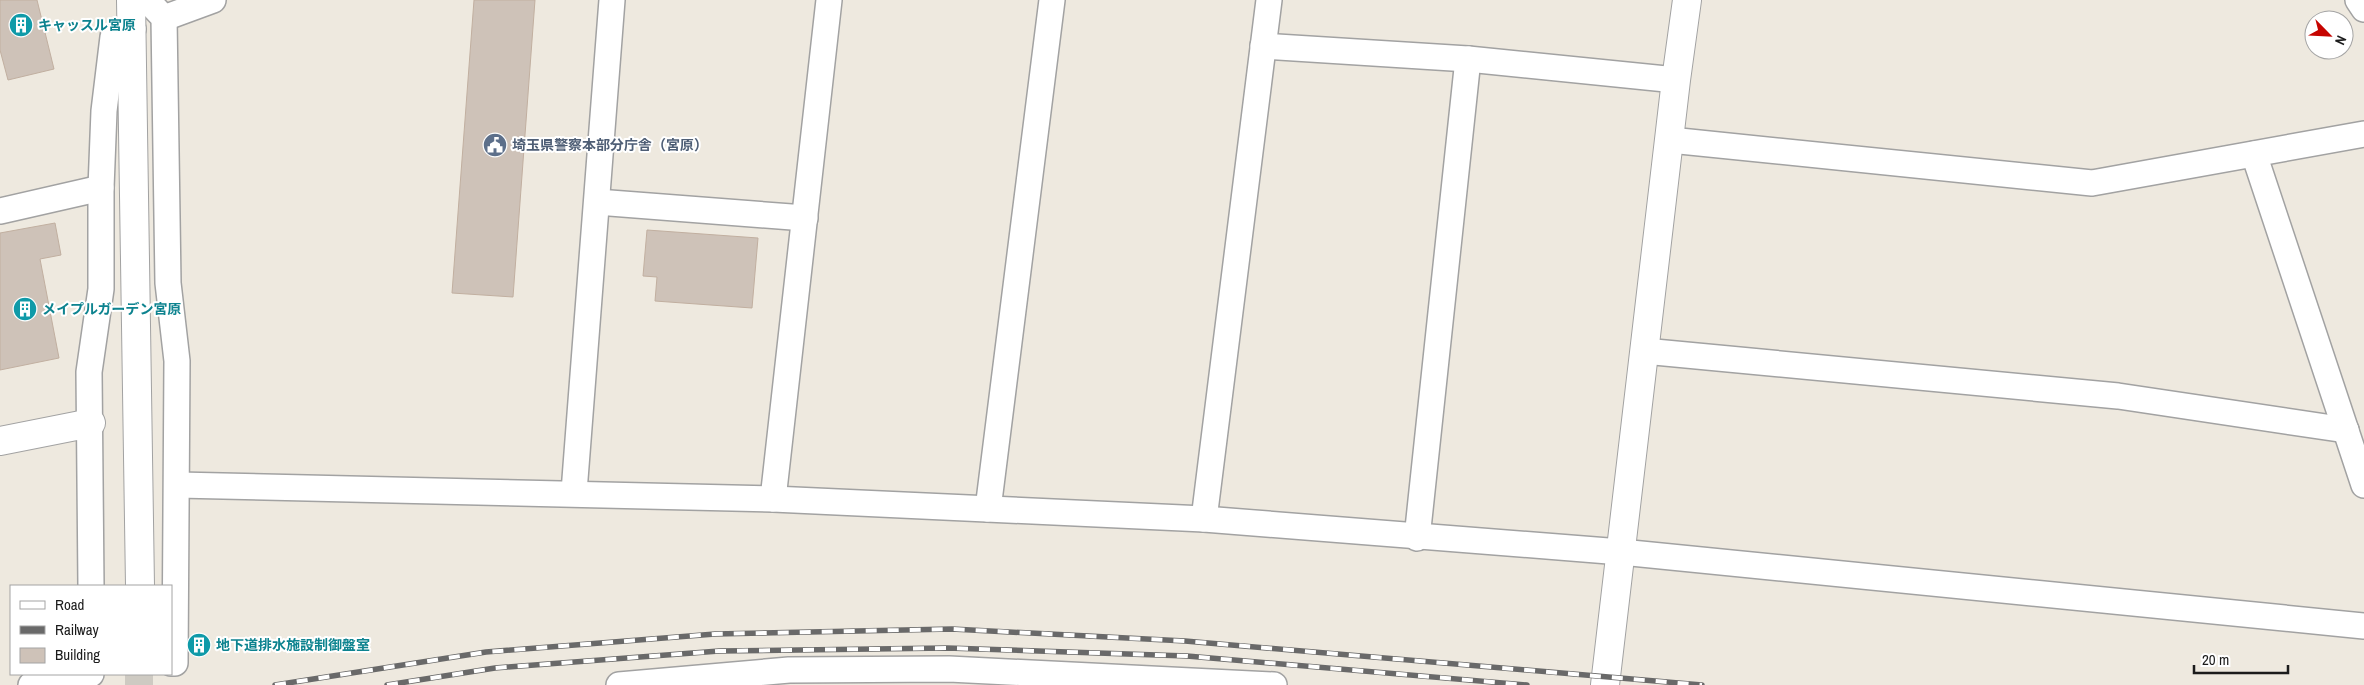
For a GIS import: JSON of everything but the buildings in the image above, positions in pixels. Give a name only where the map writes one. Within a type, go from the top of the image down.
[{"type":"street","points":[[131,0],[133,29],[140,585]]},
{"type":"street","points":[[146,0],[164,18],[168,283],[177,360],[178,485],[175,663],[172,663]]},
{"type":"street","points":[[164,18],[213,0]]},
{"type":"street","points":[[574,492],[612,0]]},
{"type":"street","points":[[773,498],[830,0]]},
{"type":"street","points":[[988,509],[1052,0]]},
{"type":"street","points":[[1204,519],[1270,0]]},
{"type":"street","points":[[1605,685],[1687,0]]},
{"type":"street","points":[[2358,0],[2364,9]]},
{"type":"street","points":[[91,585],[91,423],[89,372],[101,289],[100,188],[104,111],[113,37],[133,29]]},
{"type":"street","points":[[1263,46],[1468,59],[1676,80]]},
{"type":"street","points":[[1417,538],[1468,59]]},
{"type":"street","points":[[1670,140],[2092,183],[2364,134]]},
{"type":"street","points":[[2254,154],[2364,486]]},
{"type":"street","points":[[0,211],[100,188]]},
{"type":"street","points":[[597,202],[805,218]]},
{"type":"street","points":[[1644,351],[2118,396],[2346,430]]},
{"type":"street","points":[[0,441],[91,423]]},
{"type":"street","points":[[178,485],[574,492],[773,498],[1204,519],[1417,538],[1621,552],[2364,626]]},
{"type":"street","points":[[619,685],[789,670],[947,677],[1274,685]]},
{"type":"street","points":[[30,685],[86,675]]},
{"type":"tunnel","points":[[139,675],[139,685]]},
{"type":"railway","points":[[275,685],[486,652],[715,634],[952,629],[1185,641],[1702,685]]},
{"type":"railway","points":[[387,685],[495,668],[719,651],[947,648],[1187,656],[1527,685]]},
{"type":"place","name":"キャッスル宮原","points":[[21,25]]},
{"type":"place","name":"埼玉県警察本部分庁舎（宮原）","points":[[495,145]]},
{"type":"place","name":"メイプルガーデン宮原","points":[[25,309]]},
{"type":"place","name":"地下道排水施設制御盤室","points":[[199,645]]}]
